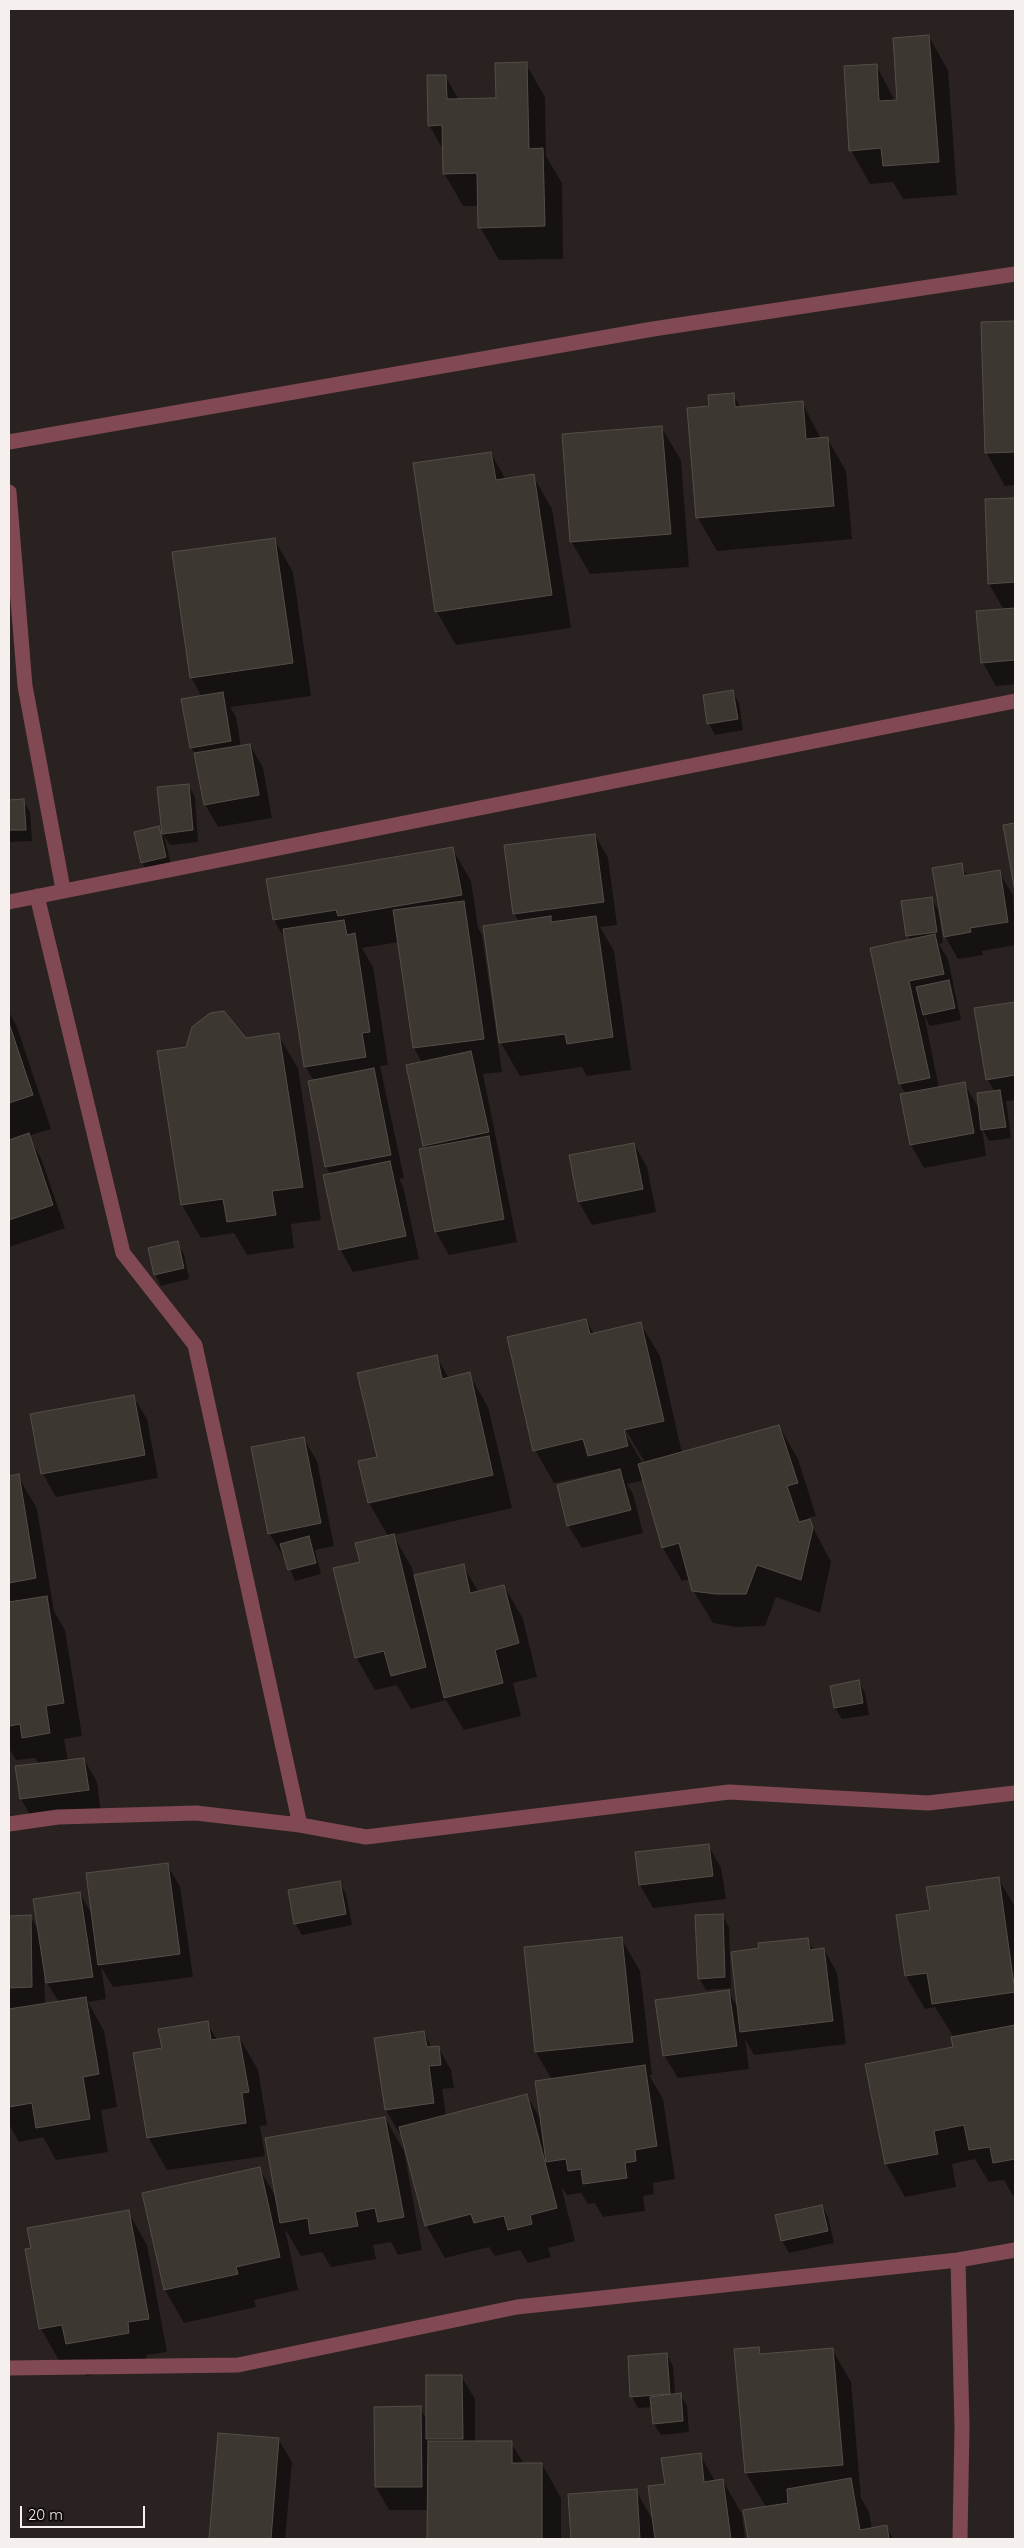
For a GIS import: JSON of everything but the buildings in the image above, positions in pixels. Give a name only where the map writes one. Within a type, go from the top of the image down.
[{"type":"street","points":[[9,442],[653,329],[1015,274]]},
{"type":"street","points":[[9,492],[25,686],[63,889]]},
{"type":"street","points":[[9,902],[63,889],[1015,701]]},
{"type":"street","points":[[37,896],[123,1253],[195,1345],[300,1825]]},
{"type":"street","points":[[9,1824],[58,1817],[196,1813],[300,1825],[366,1837],[728,1792],[928,1803],[1015,1793]]},
{"type":"street","points":[[9,2368],[238,2365],[517,2307],[958,2260],[1015,2250]]},
{"type":"street","points":[[958,2260],[962,2427],[960,2539]]}]
